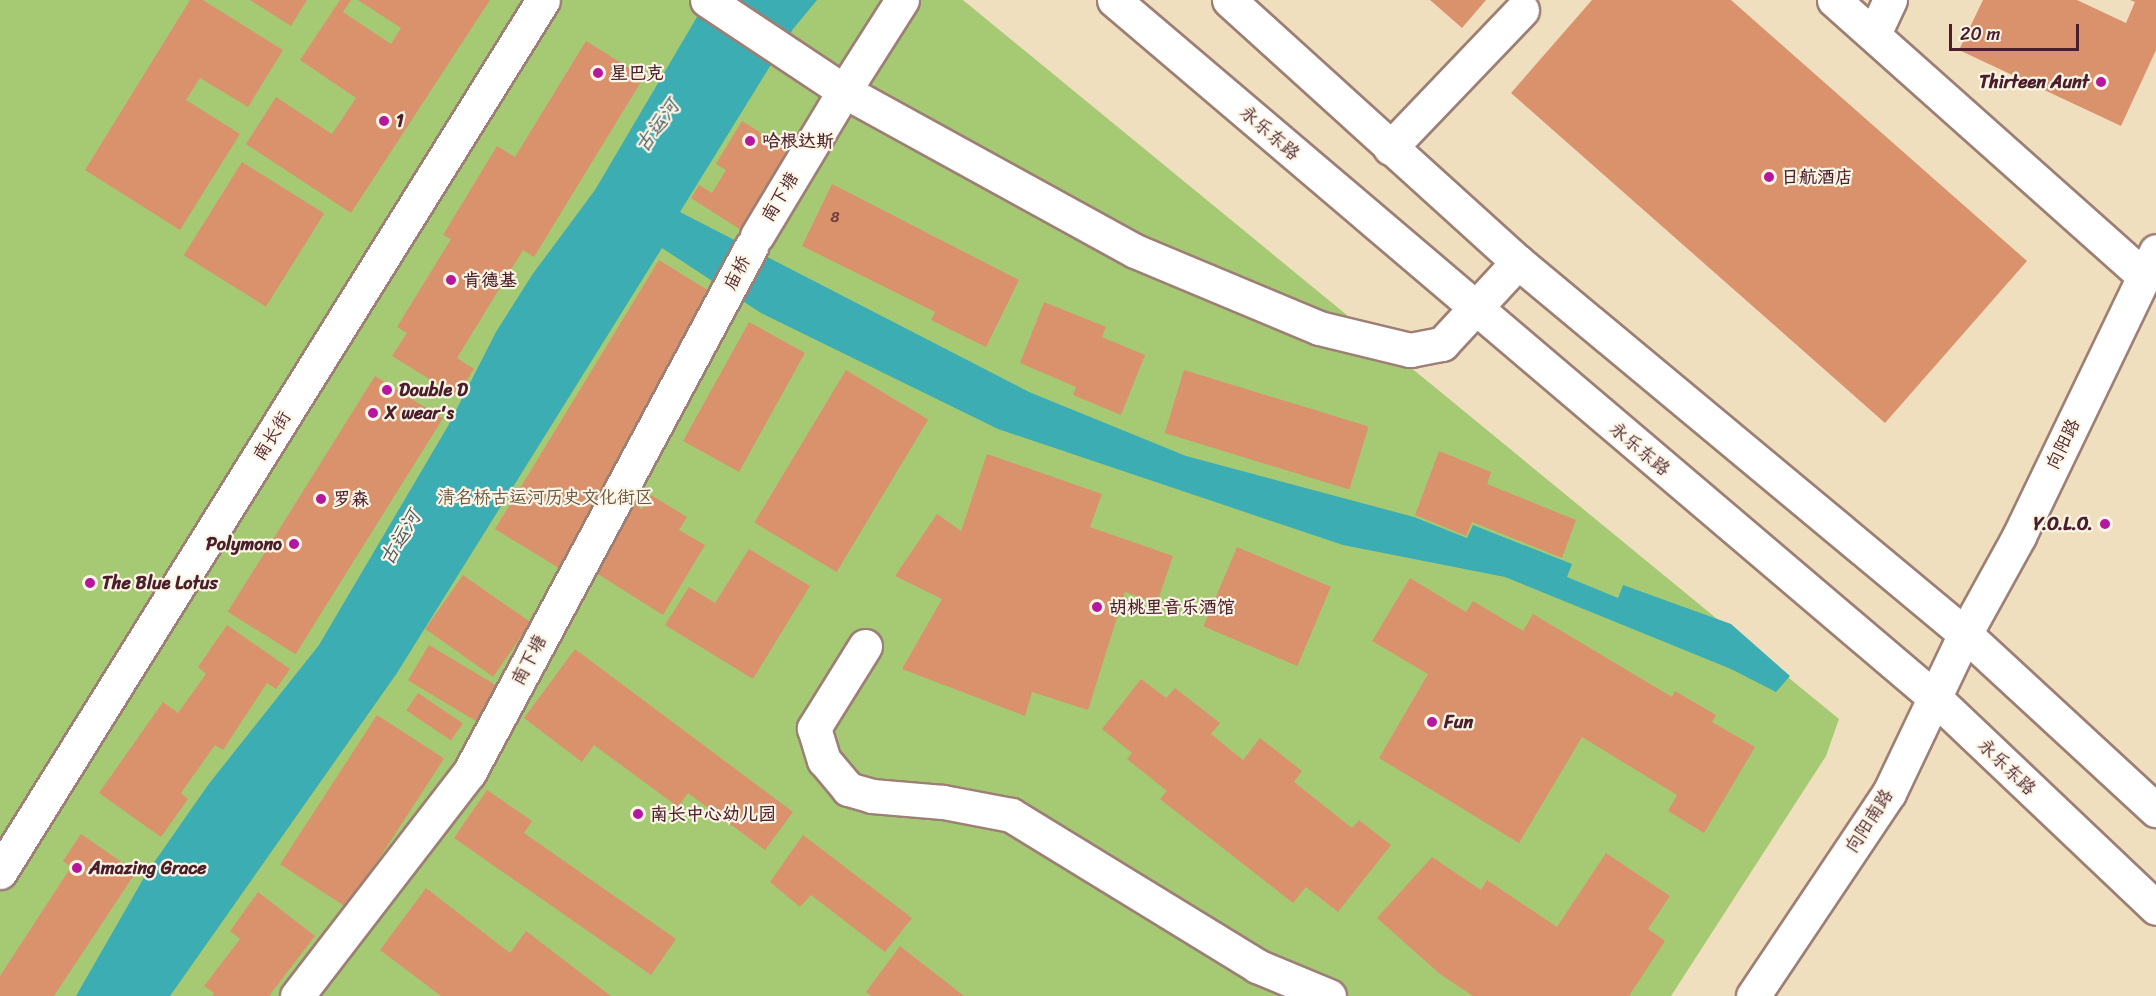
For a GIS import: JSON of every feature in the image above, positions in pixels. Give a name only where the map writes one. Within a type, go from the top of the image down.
[{"type":"street","name":"南长街","points":[[0,872],[543,0]]},
{"type":"street","points":[[707,0],[791,52],[844,91],[1135,251],[1319,328],[1410,350],[1442,344],[1518,262]]},
{"type":"street","name":"南下塘","points":[[754,241],[844,91],[902,0]]},
{"type":"street","name":"永乐东路","points":[[1114,0],[1935,698],[2156,908]]},
{"type":"street","points":[[1229,0],[1518,262],[1965,634],[2156,810]]},
{"type":"street","points":[[1834,0],[2150,263]]},
{"type":"street","points":[[1874,34],[1890,0]]},
{"type":"street","points":[[1390,148],[1522,10]]},
{"type":"street","name":"庙桥","points":[[724,300],[754,241]]},
{"type":"street","name":"向阳路","points":[[1965,634],[2019,536],[2150,263]]},
{"type":"street","name":"南下塘","points":[[297,996],[469,773],[724,300]]},
{"type":"street","name":"向阳南路","points":[[1752,996],[1889,793],[1965,634]]},
{"type":"street","points":[[865,646],[814,729],[824,760],[848,789],[872,796],[943,802],[1011,815],[1257,966],[1329,996]]},
{"type":"green space","name":"清名桥古运河历史文化街区","points":[[0,0],[963,0],[1839,719],[1826,756],[1671,996],[0,996]]},
{"type":"water","name":"古运河","points":[[707,0],[817,0],[793,29],[680,212],[1029,392],[1186,456],[1414,517],[1467,538],[1473,525],[1572,564],[1567,577],[1618,598],[1623,585],[1731,624],[1790,676],[1776,692],[1731,669],[1505,577],[1343,545],[998,429],[761,313],[662,248],[397,673],[170,996],[76,996],[146,874],[208,785],[319,645],[448,426],[496,332],[532,275],[595,190]]},
{"type":"building","points":[[190,0],[203,0],[283,50],[248,107],[200,78],[186,100],[240,134],[180,230],[85,170]]},
{"type":"building","points":[[250,0],[307,0],[291,26]]},
{"type":"building","points":[[340,0],[351,0],[343,12],[391,44],[401,28],[358,0],[490,0],[351,213],[246,144],[276,97],[332,134],[356,98],[300,60]]},
{"type":"building","points":[[1430,0],[1486,0],[1462,28]]},
{"type":"building","name":"日航酒店","points":[[1592,0],[1731,0],[2027,261],[1885,423],[1511,93]]},
{"type":"building","points":[[1983,0],[2077,0],[2126,23],[2135,2],[2130,0],[2156,0],[2156,50],[2121,126],[1959,50]]},
{"type":"building","points":[[586,41],[644,77],[534,257],[523,250],[457,358],[474,369],[457,396],[392,356],[407,333],[397,327],[451,239],[443,235],[497,146],[515,157]]},
{"type":"building","points":[[742,121],[790,151],[741,230],[691,198],[699,185],[712,193],[726,170],[716,164]]},
{"type":"building","points":[[242,162],[324,213],[266,307],[184,255]]},
{"type":"building","points":[[832,184],[1019,280],[986,347],[931,320],[935,312],[802,246]]},
{"type":"building","points":[[659,260],[717,296],[614,465],[623,470],[562,570],[495,529]]},
{"type":"building","points":[[1044,302],[1106,327],[1102,337],[1145,355],[1121,415],[1073,395],[1076,387],[1020,363]]},
{"type":"building","points":[[749,322],[805,353],[739,472],[683,441]]},
{"type":"building","points":[[846,370],[928,419],[837,572],[754,523]]},
{"type":"building","points":[[1184,370],[1369,426],[1349,490],[1165,433]]},
{"type":"building","points":[[375,376],[443,418],[296,654],[228,612]]},
{"type":"building","points":[[1439,451],[1491,472],[1487,484],[1576,520],[1562,558],[1472,522],[1466,536],[1415,515]]},
{"type":"building","points":[[987,454],[1102,494],[1090,527],[1173,556],[1157,603],[1125,592],[1088,710],[1032,692],[1025,716],[902,669],[942,599],[895,576],[937,514],[961,531]]},
{"type":"building","points":[[651,495],[687,517],[679,530],[705,545],[663,615],[593,571],[634,504],[642,509]]},
{"type":"building","points":[[1237,547],[1331,587],[1297,666],[1203,626]]},
{"type":"building","points":[[749,549],[810,586],[753,679],[665,625],[689,587],[715,603]]},
{"type":"building","points":[[463,575],[531,623],[493,677],[425,629]]},
{"type":"building","points":[[1410,578],[1466,612],[1473,601],[1523,631],[1533,614],[1672,697],[1675,691],[1716,715],[1712,722],[1755,747],[1704,833],[1668,811],[1677,795],[1582,737],[1519,843],[1379,758],[1428,674],[1372,641]]},
{"type":"building","points":[[227,625],[290,669],[276,689],[267,683],[223,750],[215,745],[181,793],[188,799],[161,837],[99,793],[163,702],[178,713],[206,674],[198,667]]},
{"type":"building","points":[[429,645],[501,688],[480,723],[408,680]]},
{"type":"building","points":[[575,649],[793,812],[765,850],[688,793],[678,807],[594,745],[582,762],[524,718]]},
{"type":"building","points":[[1141,679],[1166,698],[1175,688],[1220,723],[1211,734],[1243,760],[1260,738],[1302,771],[1294,782],[1352,828],[1359,820],[1391,845],[1338,912],[1306,887],[1293,903],[1160,799],[1167,791],[1127,759],[1132,753],[1102,729]]},
{"type":"building","points":[[418,693],[463,723],[451,741],[406,710]]},
{"type":"building","points":[[377,715],[444,759],[347,908],[280,864]]},
{"type":"building","points":[[487,790],[532,821],[524,833],[676,939],[651,975],[454,838]]},
{"type":"building","points":[[81,834],[136,872],[54,996],[0,996],[0,976],[71,867],[63,861]]},
{"type":"building","points":[[803,835],[912,918],[885,952],[811,895],[800,907],[770,882]]},
{"type":"building","points":[[1606,853],[1670,896],[1648,929],[1665,941],[1629,996],[1473,996],[1440,974],[1377,918],[1432,857],[1481,890],[1487,880],[1557,927]]},
{"type":"building","points":[[426,888],[510,953],[526,931],[611,996],[441,996],[380,950]]},
{"type":"building","points":[[258,892],[315,936],[269,996],[212,996],[214,993],[204,986],[240,939],[230,931]]},
{"type":"building","points":[[900,946],[964,996],[871,996],[866,992]]},
{"type":"place","name":"星巴克","points":[[598,73]]},
{"type":"place","name":"Thirteen Aunt","points":[[2101,82]]},
{"type":"place","name":"1","points":[[384,121]]},
{"type":"place","name":"哈根达斯","points":[[750,141]]},
{"type":"place","name":"日航酒店","points":[[1769,177]]},
{"type":"place","name":"肯德基","points":[[451,280]]},
{"type":"place","name":"Double D","points":[[387,390]]},
{"type":"place","name":"X wear's","points":[[373,413]]},
{"type":"place","name":"罗森","points":[[321,499]]},
{"type":"place","name":"Y.O.L.O.","points":[[2105,524]]},
{"type":"place","name":"Polymono","points":[[294,544]]},
{"type":"place","name":"The Blue Lotus","points":[[90,583]]},
{"type":"place","name":"胡桃里音乐酒馆","points":[[1097,607]]},
{"type":"place","name":"Fun","points":[[1432,722]]},
{"type":"place","name":"南长中心幼儿园","points":[[638,814]]},
{"type":"place","name":"Amazing Grace","points":[[77,868]]}]
